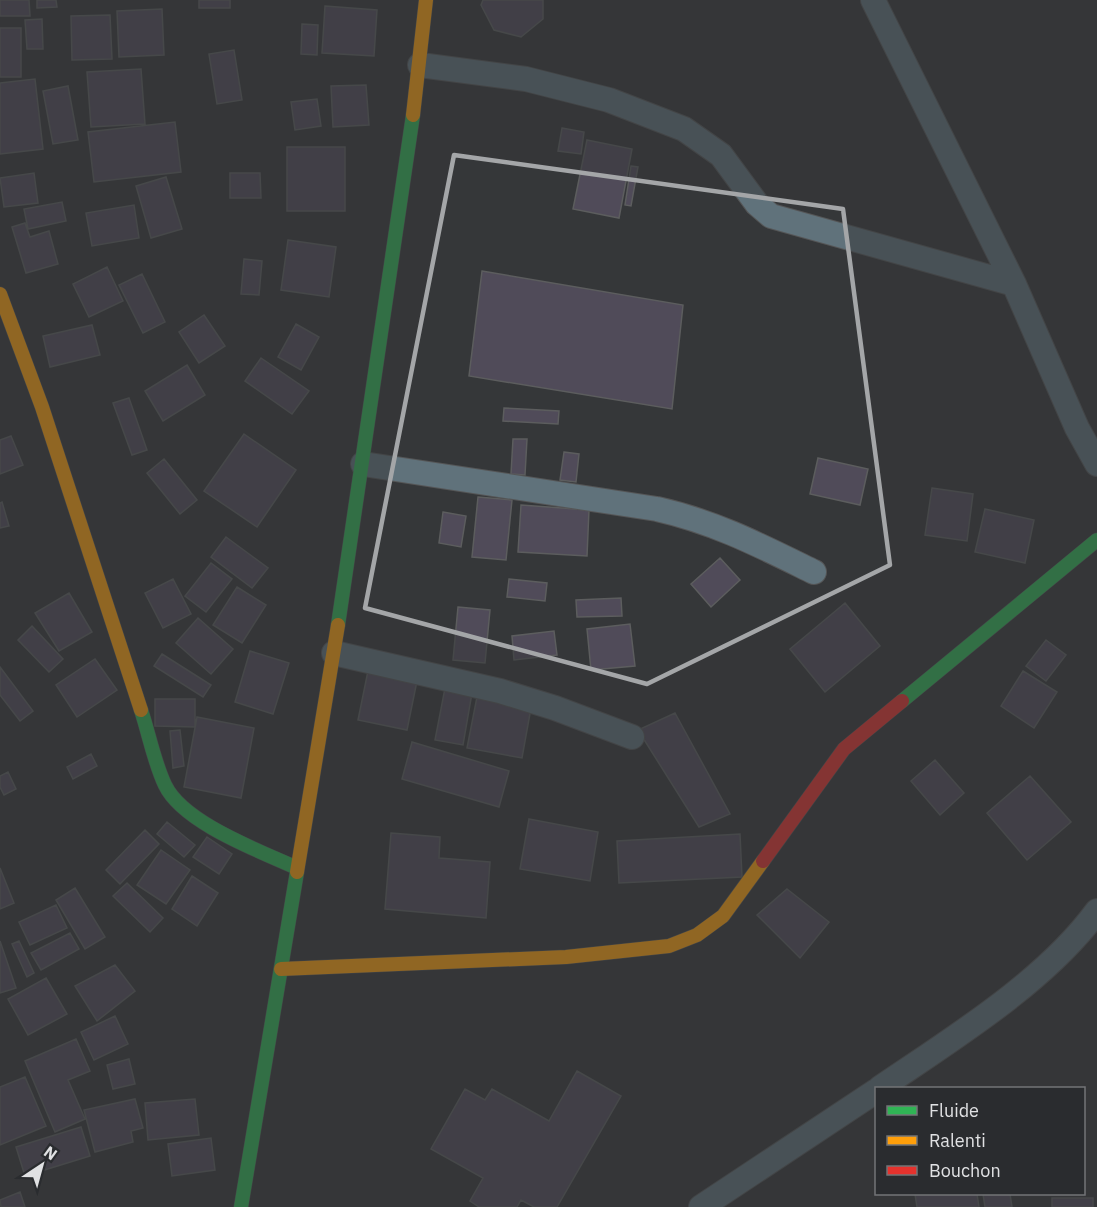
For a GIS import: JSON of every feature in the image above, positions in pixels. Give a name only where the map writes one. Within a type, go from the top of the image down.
[{"type":"street","points":[[241,1207],[334,653],[363,464],[420,65],[426,0]]},
{"type":"street","points":[[873,0],[1087,430],[1097,464]]},
{"type":"street","points":[[420,65],[526,79],[609,100],[684,129],[705,141],[722,155],[757,204],[771,216],[1014,284]]},
{"type":"street","points":[[0,294],[42,407],[166,787],[187,809],[215,831],[297,868]]},
{"type":"street","points":[[363,464],[696,517],[729,530],[814,572]]},
{"type":"street","points":[[281,969],[566,957],[669,946],[697,935],[723,916],[844,749],[1097,540]]},
{"type":"street","points":[[334,653],[500,692],[555,708],[632,737]]},
{"type":"street","points":[[882,1087],[962,1032],[1048,964],[1097,911]]},
{"type":"street","points":[[701,1207],[875,1092]]},
{"type":"highlighted area","points":[[454,155],[843,209],[890,565],[647,684],[365,608]]},
{"type":"building","points":[[0,0],[29,0],[30,16],[0,16]]},
{"type":"building","points":[[37,0],[56,0],[57,7],[37,8]]},
{"type":"building","points":[[199,0],[230,0],[230,8],[199,8]]},
{"type":"building","points":[[483,0],[543,0],[543,19],[521,37],[494,30],[481,5]]},
{"type":"building","points":[[325,6],[377,10],[374,56],[322,53]]},
{"type":"building","points":[[162,9],[164,55],[119,57],[117,11]]},
{"type":"building","points":[[110,15],[112,59],[72,60],[71,16]]},
{"type":"building","points":[[42,19],[43,49],[27,49],[25,20]]},
{"type":"building","points":[[302,24],[318,25],[317,55],[301,54]]},
{"type":"building","points":[[0,28],[21,28],[21,77],[0,77]]},
{"type":"building","points":[[234,50],[242,100],[217,104],[209,54]]},
{"type":"building","points":[[141,69],[145,124],[91,127],[87,72]]},
{"type":"building","points":[[35,79],[43,149],[0,154],[0,83]]},
{"type":"building","points":[[366,85],[369,125],[333,127],[331,86]]},
{"type":"building","points":[[68,86],[78,140],[53,144],[43,91]]},
{"type":"building","points":[[317,99],[321,126],[295,130],[291,102]]},
{"type":"building","points":[[175,122],[181,172],[94,182],[88,132]]},
{"type":"building","points":[[562,128],[584,132],[581,154],[558,151]]},
{"type":"building","points":[[587,140],[632,149],[619,218],[573,209]]},
{"type":"building","points":[[287,147],[345,147],[345,211],[287,211]]},
{"type":"building","points":[[631,166],[638,167],[631,206],[625,205]]},
{"type":"building","points":[[34,173],[38,203],[4,207],[0,178]]},
{"type":"building","points":[[230,173],[260,173],[261,198],[230,198]]},
{"type":"building","points":[[166,177],[182,229],[151,238],[136,186]]},
{"type":"building","points":[[62,202],[66,221],[28,229],[24,209]]},
{"type":"building","points":[[134,205],[139,238],[92,246],[86,213]]},
{"type":"building","points":[[25,223],[30,237],[49,231],[58,264],[26,273],[12,227]]},
{"type":"building","points":[[288,240],[336,247],[329,297],[281,290]]},
{"type":"building","points":[[244,259],[262,261],[259,295],[241,294]]},
{"type":"building","points":[[107,267],[123,301],[89,317],[73,284]]},
{"type":"building","points":[[482,271],[683,305],[672,409],[469,376]]},
{"type":"building","points":[[142,274],[165,322],[143,333],[119,285]]},
{"type":"building","points":[[204,315],[225,346],[199,363],[179,332]]},
{"type":"building","points":[[296,324],[319,337],[301,370],[278,357]]},
{"type":"building","points":[[92,325],[100,355],[50,367],[43,336]]},
{"type":"building","points":[[261,358],[309,391],[292,414],[245,381]]},
{"type":"building","points":[[187,365],[205,395],[163,421],[145,391]]},
{"type":"building","points":[[129,398],[147,450],[132,455],[113,403]]},
{"type":"building","points":[[504,408],[559,411],[558,424],[503,421]]},
{"type":"building","points":[[244,434],[296,470],[257,527],[204,491]]},
{"type":"building","points":[[11,436],[23,465],[0,474],[0,440]]},
{"type":"building","points":[[513,439],[527,439],[525,475],[511,474]]},
{"type":"building","points":[[564,452],[579,454],[576,482],[560,480]]},
{"type":"building","points":[[818,458],[868,469],[860,505],[810,494]]},
{"type":"building","points":[[164,459],[197,500],[180,514],[147,473]]},
{"type":"building","points":[[932,488],[973,494],[967,541],[925,535]]},
{"type":"building","points":[[478,497],[512,500],[506,560],[472,557]]},
{"type":"building","points":[[2,502],[9,526],[0,528],[0,503]]},
{"type":"building","points":[[521,505],[589,510],[587,556],[518,552]]},
{"type":"building","points":[[985,509],[1034,520],[1025,563],[975,552]]},
{"type":"building","points":[[443,512],[466,516],[461,547],[439,543]]},
{"type":"building","points":[[226,537],[268,568],[252,588],[211,557]]},
{"type":"building","points":[[720,558],[740,580],[711,607],[691,584]]},
{"type":"building","points":[[211,563],[232,579],[206,612],[185,596]]},
{"type":"building","points":[[173,579],[191,614],[163,628],[145,593]]},
{"type":"building","points":[[509,579],[547,583],[545,601],[507,597]]},
{"type":"building","points":[[237,587],[266,605],[242,643],[213,625]]},
{"type":"building","points":[[69,593],[92,632],[59,651],[35,613]]},
{"type":"building","points":[[621,598],[622,616],[577,617],[576,600]]},
{"type":"building","points":[[845,603],[880,646],[825,692],[790,649]]},
{"type":"building","points":[[458,607],[490,610],[485,663],[453,660]]},
{"type":"building","points":[[198,618],[233,649],[211,674],[176,643]]},
{"type":"building","points":[[630,624],[635,666],[591,670],[587,629]]},
{"type":"building","points":[[32,626],[63,659],[49,672],[18,640]]},
{"type":"building","points":[[554,631],[557,655],[514,660],[512,636]]},
{"type":"building","points":[[1046,640],[1066,655],[1046,681],[1026,666]]},
{"type":"building","points":[[250,651],[289,663],[273,714],[235,702]]},
{"type":"building","points":[[162,654],[211,685],[203,697],[154,666]]},
{"type":"building","points":[[95,659],[117,690],[77,717],[56,685]]},
{"type":"building","points":[[0,667],[33,711],[20,721],[0,695]]},
{"type":"building","points":[[368,671],[417,681],[407,730],[358,720]]},
{"type":"building","points":[[1023,671],[1057,692],[1034,728],[1001,706]]},
{"type":"building","points":[[445,688],[472,693],[463,745],[435,740]]},
{"type":"building","points":[[477,697],[531,708],[522,758],[467,748]]},
{"type":"building","points":[[155,699],[195,699],[195,727],[155,726]]},
{"type":"building","points":[[675,713],[730,814],[699,827],[638,730]]},
{"type":"building","points":[[197,717],[254,728],[241,798],[184,787]]},
{"type":"building","points":[[180,730],[184,766],[173,768],[170,731]]},
{"type":"building","points":[[412,742],[509,771],[499,807],[402,779]]},
{"type":"building","points":[[91,754],[97,766],[73,779],[67,767]]},
{"type":"building","points":[[935,760],[964,793],[940,815],[911,781]]},
{"type":"building","points":[[8,772],[16,789],[4,795],[0,787],[0,776]]},
{"type":"building","points":[[1030,776],[1071,822],[1027,860],[987,813]]},
{"type":"building","points":[[529,819],[598,832],[590,881],[520,869]]},
{"type":"building","points":[[167,822],[195,845],[184,857],[157,834]]},
{"type":"building","points":[[145,830],[159,844],[120,884],[106,870]]},
{"type":"building","points":[[391,833],[440,837],[439,858],[490,862],[486,918],[385,909]]},
{"type":"building","points":[[740,834],[742,877],[619,883],[617,841]]},
{"type":"building","points":[[207,837],[232,854],[219,874],[193,857]]},
{"type":"building","points":[[161,850],[190,870],[166,904],[137,885]]},
{"type":"building","points":[[0,868],[14,903],[0,909]]},
{"type":"building","points":[[192,876],[218,893],[197,926],[172,909]]},
{"type":"building","points":[[127,883],[163,918],[150,932],[113,896]]},
{"type":"building","points":[[75,888],[105,937],[85,949],[56,900]]},
{"type":"building","points":[[787,889],[829,922],[800,958],[757,915]]},
{"type":"building","points":[[56,905],[67,928],[30,945],[19,922]]},
{"type":"building","points":[[70,933],[79,949],[41,970],[31,953]]},
{"type":"building","points":[[0,941],[16,988],[0,993]]},
{"type":"building","points":[[19,941],[34,973],[27,977],[12,944]]},
{"type":"building","points":[[115,965],[135,991],[97,1021],[75,986]]},
{"type":"building","points":[[46,978],[67,1014],[28,1035],[8,999]]},
{"type":"building","points":[[115,1016],[128,1044],[94,1060],[81,1032]]},
{"type":"building","points":[[76,1039],[90,1071],[68,1080],[85,1119],[55,1132],[25,1061]]},
{"type":"building","points":[[129,1059],[135,1084],[113,1089],[107,1065]]},
{"type":"building","points":[[577,1071],[621,1096],[557,1207],[534,1207],[521,1200],[517,1207],[479,1207],[470,1201],[483,1178],[431,1149],[465,1089],[485,1100],[492,1089],[549,1121]]},
{"type":"building","points":[[25,1077],[46,1126],[0,1145],[0,1087]]},
{"type":"building","points":[[135,1099],[143,1128],[131,1131],[133,1142],[95,1152],[84,1110]]},
{"type":"building","points":[[195,1099],[199,1135],[148,1140],[145,1103]]},
{"type":"building","points":[[81,1127],[90,1156],[25,1176],[16,1147]]},
{"type":"building","points":[[211,1138],[215,1170],[172,1176],[168,1144]]},
{"type":"building","points":[[20,1192],[25,1207],[1,1207],[0,1200]]},
{"type":"building","points":[[915,1195],[977,1195],[979,1207],[917,1207]]},
{"type":"building","points":[[983,1195],[1010,1195],[1012,1207],[985,1207]]},
{"type":"building","points":[[1052,1198],[1093,1198],[1093,1207],[1052,1207]]},
{"type":"traffic: fast","points":[[338,625],[413,115]]},
{"type":"traffic: fast","points":[[902,701],[1097,540]]},
{"type":"traffic: fast","points":[[141,710],[161,776],[174,799],[188,812],[224,834],[297,868]]},
{"type":"traffic: fast","points":[[241,1207],[297,872]]},
{"type":"traffic: slow","points":[[413,115],[426,0]]},
{"type":"traffic: slow","points":[[0,294],[42,407],[141,710]]},
{"type":"traffic: slow","points":[[297,872],[338,625]]},
{"type":"traffic: slow","points":[[281,969],[566,957],[669,946],[697,935],[723,916],[763,861]]},
{"type":"traffic: jam","points":[[763,861],[844,749],[902,701]]}]
